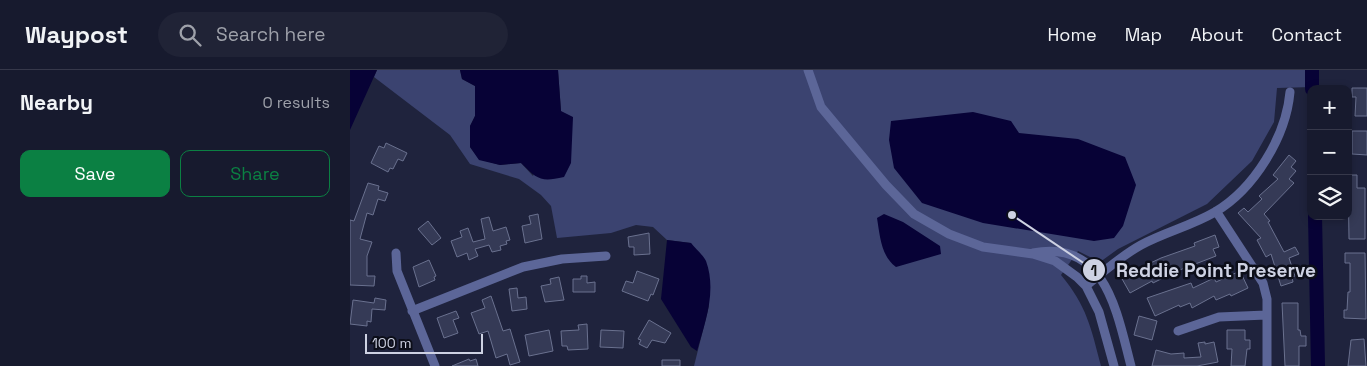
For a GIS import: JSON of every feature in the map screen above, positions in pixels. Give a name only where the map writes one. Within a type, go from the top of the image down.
[{"type":"street","points":[[808,70],[814,92],[821,107],[886,185],[914,214],[949,234],[983,247],[1033,254],[1055,261],[1086,286],[1099,312],[1114,366]]},
{"type":"street","points":[[1086,286],[1139,246],[1216,211],[1243,188],[1273,149],[1286,116],[1290,92]]},
{"type":"street","points":[[1216,211],[1259,276],[1265,291],[1267,366]]},
{"type":"street","points":[[1033,254],[1047,251],[1064,252],[1077,257],[1100,274],[1113,302],[1131,366]]},
{"type":"street","points":[[396,253],[397,271],[435,366]]},
{"type":"street","points":[[412,311],[523,267],[562,259],[606,256]]},
{"type":"street","points":[[1178,331],[1219,317],[1266,315]]},
{"type":"shaded area","points":[[350,70],[377,70],[350,130]]},
{"type":"shaded area","points":[[377,70],[460,70],[462,79],[475,86],[475,116],[470,126],[470,147],[479,159],[500,165],[521,163],[533,176],[561,111],[558,70],[1312,70],[1312,85],[1307,85],[1307,87],[1277,88],[1274,122],[1252,161],[1207,204],[1118,249],[1100,262],[1078,251],[1061,275],[1077,297],[1087,318],[1101,366],[694,366],[709,306],[691,243],[667,240],[653,227],[636,225],[611,233],[557,238],[551,206],[541,195],[519,179],[470,164],[450,135],[374,77]]},
{"type":"shaded area","points":[[460,70],[558,70],[561,111],[573,117],[571,163],[564,177],[540,178],[521,163],[500,165],[479,160],[470,147],[470,126],[475,116],[475,86],[462,79]]},
{"type":"shaded area","points":[[973,112],[1011,121],[1019,133],[1078,139],[1125,157],[1136,185],[1123,226],[1114,238],[1094,241],[983,223],[922,203],[894,168],[889,140],[891,121]]},
{"type":"shaded area","points":[[884,214],[903,222],[940,246],[941,254],[896,267],[887,257],[880,239],[877,218]]},
{"type":"shaded area","points":[[667,240],[691,243],[705,259],[709,272],[709,307],[697,351],[691,347],[661,299]]},
{"type":"building","points":[[1352,88],[1367,88],[1367,116],[1355,116],[1356,97],[1352,97]]},
{"type":"building","points":[[1352,131],[1367,131],[1367,155],[1352,154]]},
{"type":"building","points":[[386,143],[407,153],[403,161],[398,159],[393,169],[390,168],[388,172],[371,163],[379,146],[384,148]]},
{"type":"building","points":[[1289,155],[1296,161],[1291,167],[1296,171],[1289,179],[1294,183],[1264,214],[1270,221],[1268,222],[1284,252],[1295,247],[1299,254],[1289,258],[1295,276],[1292,277],[1293,282],[1281,286],[1271,254],[1266,257],[1257,240],[1261,238],[1238,213],[1244,208],[1248,212],[1262,199],[1259,196],[1278,179],[1273,175]]},
{"type":"building","points":[[1352,175],[1357,175],[1357,188],[1365,188],[1365,239],[1349,239],[1349,220],[1352,220]]},
{"type":"building","points":[[368,183],[379,186],[378,190],[388,193],[385,201],[378,199],[373,215],[367,213],[360,239],[372,242],[367,256],[367,276],[375,276],[374,286],[350,285],[350,220],[354,221]]},
{"type":"building","points":[[538,214],[542,239],[525,243],[522,226],[531,224],[529,216]]},
{"type":"building","points":[[489,217],[493,231],[506,227],[510,240],[506,241],[507,244],[500,246],[501,250],[492,252],[489,245],[475,249],[478,256],[469,260],[467,253],[457,257],[451,241],[462,237],[460,231],[468,228],[473,242],[485,239],[481,219]]},
{"type":"building","points":[[428,221],[441,238],[432,245],[418,229]]},
{"type":"building","points":[[649,233],[650,254],[634,255],[634,247],[629,247],[628,237]]},
{"type":"building","points":[[1215,235],[1219,247],[1213,249],[1216,256],[1177,271],[1153,283],[1152,281],[1130,293],[1121,277],[1161,258],[1195,246],[1194,243]]},
{"type":"building","points":[[1345,253],[1365,253],[1366,319],[1344,318],[1344,310],[1347,310],[1348,292],[1350,292],[1350,263],[1345,263]]},
{"type":"building","points":[[429,260],[436,276],[434,277],[435,280],[419,287],[413,267]]},
{"type":"building","points":[[637,271],[659,279],[653,295],[651,294],[648,301],[622,291],[626,281],[633,283]]},
{"type":"building","points":[[1240,271],[1248,288],[1231,296],[1230,294],[1216,300],[1214,296],[1192,308],[1190,303],[1180,307],[1179,305],[1155,316],[1147,298],[1191,283],[1193,288],[1214,278],[1216,282]]},
{"type":"building","points":[[581,276],[587,276],[587,283],[595,282],[595,292],[573,292],[573,279],[581,279]]},
{"type":"building","points":[[559,277],[564,300],[545,302],[541,286],[551,284],[550,279]]},
{"type":"building","points":[[517,288],[518,298],[526,297],[527,309],[512,311],[509,289]]},
{"type":"building","points":[[491,296],[503,331],[510,329],[520,362],[510,365],[507,354],[496,358],[488,331],[479,334],[471,313],[485,308],[482,300]]},
{"type":"building","points":[[375,298],[386,300],[385,310],[372,309],[371,322],[367,321],[367,326],[350,324],[353,300],[374,303]]},
{"type":"building","points":[[1282,303],[1298,303],[1298,330],[1300,330],[1301,336],[1306,336],[1306,346],[1299,346],[1299,366],[1285,366]]},
{"type":"building","points":[[456,311],[459,318],[453,320],[458,333],[444,338],[437,318]]},
{"type":"building","points":[[1139,316],[1157,321],[1152,340],[1134,335]]},
{"type":"building","points":[[649,320],[671,333],[665,343],[652,340],[647,348],[639,344],[641,340],[638,339]]},
{"type":"building","points":[[587,324],[588,349],[568,350],[567,346],[562,346],[561,331],[579,330],[578,325]]},
{"type":"building","points":[[549,330],[553,351],[529,356],[525,335]]},
{"type":"building","points":[[601,330],[624,331],[623,348],[600,347]]},
{"type":"building","points":[[1227,330],[1245,330],[1245,340],[1250,340],[1250,349],[1247,349],[1245,366],[1231,366],[1232,349],[1227,349]]},
{"type":"building","points":[[1364,339],[1366,366],[1348,366],[1351,340]]},
{"type":"building","points":[[1205,342],[1205,344],[1214,342],[1218,362],[1197,366],[1152,366],[1156,350],[1171,354],[1184,353],[1184,358],[1201,357],[1198,343]]},
{"type":"building","points":[[469,359],[470,361],[476,359],[478,366],[452,366]]},
{"type":"building","points":[[662,360],[680,360],[680,366],[662,366]]},
{"type":"waterway","points":[[1312,70],[1312,85]]},
{"type":"waterway","points":[[1315,220],[1318,366]]},
{"type":"place","name":"Reddie Point Preserve","points":[[1012,215]]}]
